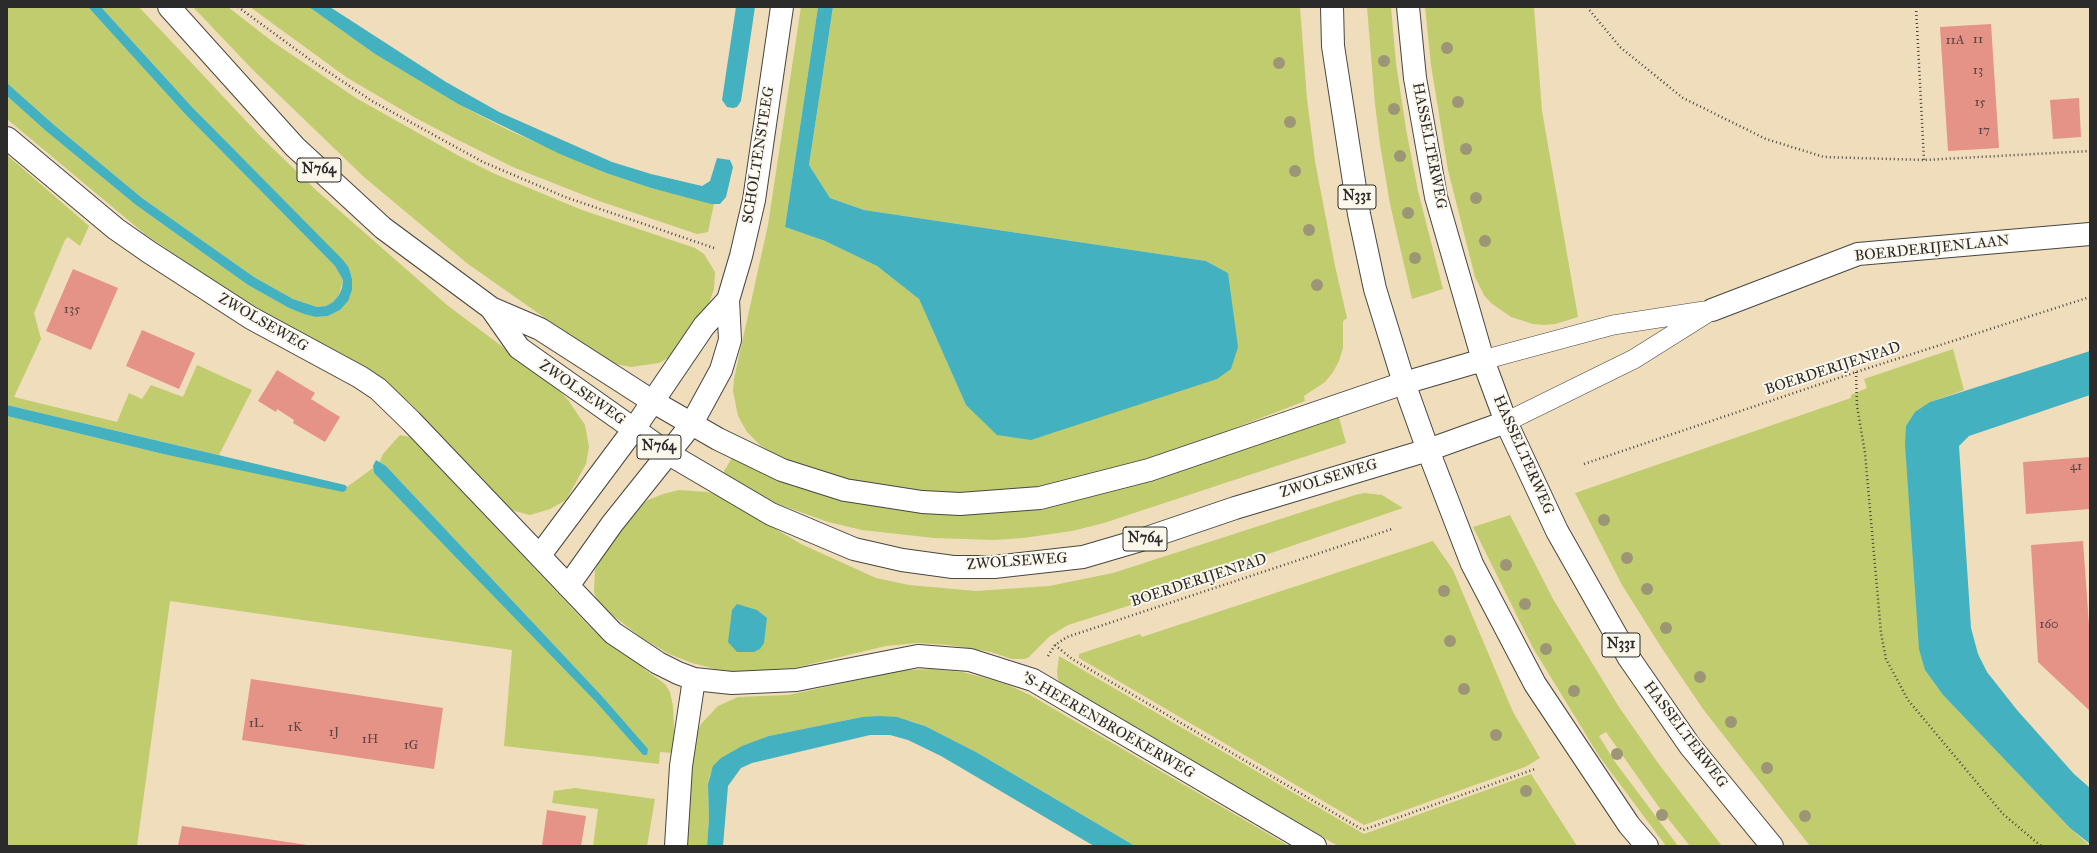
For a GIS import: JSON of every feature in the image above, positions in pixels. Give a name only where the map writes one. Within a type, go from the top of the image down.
[{"type":"main road","name":"ZWOLSEWEG","points":[[169,7],[295,147],[383,228],[491,308],[540,329],[691,425],[782,470],[845,490],[922,502],[960,504],[1005,502],[1068,492],[1142,472],[1404,383],[1483,360]]},
{"type":"main road","name":"SCHOLTENSTEEG","points":[[568,586],[612,524],[691,425],[723,364],[730,340],[728,300],[741,256],[754,200],[782,7]]},
{"type":"main road","name":"N331","points":[[1332,7],[1334,46],[1359,214],[1375,289],[1404,383],[1428,450],[1472,564],[1535,684],[1629,825],[1647,846]]},
{"type":"main road","name":"HASSELTERWEG","points":[[1408,7],[1415,78],[1436,197],[1483,360],[1506,422],[1557,531],[1629,658],[1690,746],[1772,846]]},
{"type":"main road","name":"ZWOLSEWEG","points":[[7,138],[116,229],[154,256],[251,318],[378,389],[411,421],[540,555]]},
{"type":"main road","name":"BOERDERIJENLAAN","points":[[1712,310],[1858,254],[2090,234]]},
{"type":"main road","name":"SCHOLTENSTEEG","points":[[540,555],[634,430],[652,401],[704,326],[728,300]]},
{"type":"main road","name":"ZWOLSEWEG","points":[[491,308],[519,348],[669,454],[771,514],[854,550],[902,560],[953,567],[994,567],[1083,557],[1142,540],[1235,508],[1428,450],[1506,422]]},
{"type":"main road","points":[[540,555],[613,633],[631,647],[678,674],[694,679],[681,766],[676,846]]},
{"type":"main road","name":"'S-HEERENBROEKERWEG","points":[[694,679],[732,683],[796,680],[918,656],[970,660],[1033,680],[1315,846]]},
{"type":"lane","name":"BOERDERIJENLAAN","points":[[1483,360],[1613,325],[1712,310]]},
{"type":"lane","name":"BOERDERIJENLAAN","points":[[1506,422],[1634,359],[1712,310]]},
{"type":"path","points":[[238,7],[309,60],[372,101],[483,162],[565,197],[741,256]]},
{"type":"path","points":[[1587,7],[1620,47],[1683,98],[1766,139],[1824,157],[1924,160],[2090,151]]},
{"type":"path","points":[[1916,7],[1924,160]]},
{"type":"path","name":"BOERDERIJENPAD","points":[[1584,464],[1856,372],[2090,297]]},
{"type":"path","points":[[1856,372],[1857,406],[1865,453],[1881,633],[1886,660],[1908,700],[2003,814],[2041,846]]},
{"type":"path","name":"BOERDERIJENPAD","points":[[1033,680],[1055,645],[1067,637],[1392,530]]},
{"type":"path","points":[[1055,645],[1072,658],[1363,830],[1535,769]]},
{"type":"green space","points":[[7,7],[88,7],[186,115],[335,266],[343,280],[339,295],[333,302],[326,306],[317,307],[293,299],[254,277],[142,198],[53,124],[7,83]]},
{"type":"green space","points":[[101,7],[139,7],[262,138],[317,191],[447,305],[556,387],[568,400],[585,425],[589,447],[586,464],[566,500],[550,509],[530,515],[511,510],[411,404],[383,379],[348,357],[274,318],[228,290],[146,235],[7,119],[7,96],[46,131],[136,205],[248,285],[289,308],[316,317],[328,316],[340,310],[352,290],[352,279],[349,268],[193,108]]},
{"type":"green space","points":[[193,7],[228,7],[273,42],[356,98],[459,156],[495,174],[582,210],[695,248],[704,254],[715,272],[714,289],[707,309],[670,357],[659,363],[631,367],[616,364],[602,358],[468,264],[364,177],[253,70]]},
{"type":"green space","points":[[250,7],[309,7],[375,54],[458,104],[508,130],[606,173],[651,188],[714,204],[708,232],[697,234],[599,201],[515,168],[414,117],[346,77]]},
{"type":"green space","points":[[801,7],[818,7],[785,227],[825,241],[877,266],[919,299],[966,405],[1228,273],[1206,261],[864,210],[830,198],[809,165],[833,7],[1300,7],[1307,99],[1315,161],[1335,266],[1347,318],[1343,321],[1343,348],[1339,361],[1333,372],[1325,382],[1304,396],[1305,401],[1180,449],[1069,483],[994,494],[919,493],[846,480],[776,456],[760,445],[747,432],[738,416],[733,391],[734,379],[768,225]]},
{"type":"green space","points":[[1367,7],[1391,7],[1396,63],[1406,129],[1418,191],[1443,289],[1412,299],[1390,204],[1380,144]]},
{"type":"green space","points":[[1425,7],[1534,7],[1542,111],[1578,317],[1555,324],[1544,325],[1533,324],[1511,317],[1491,303],[1484,295],[1475,277],[1448,170],[1431,65]]},
{"type":"green space","points":[[7,155],[89,226],[80,246],[68,237],[65,240],[34,313],[41,339],[14,397],[117,422],[129,393],[142,399],[151,385],[183,397],[197,365],[252,390],[219,455],[7,405]]},
{"type":"green space","points":[[1953,349],[1964,390],[1930,402],[1925,670],[1943,695],[2070,828],[2090,846],[1810,846],[1703,709],[1663,650],[1622,585],[1575,493],[1851,398],[1851,395],[1867,388],[1864,379]]},
{"type":"green space","points":[[1338,414],[1346,443],[1104,523],[1072,531],[1023,538],[994,540],[934,538],[862,530],[828,522],[778,504],[750,490],[723,473],[733,456],[946,512]]},
{"type":"green space","points":[[7,416],[163,454],[346,490],[347,487],[373,468],[374,473],[596,702],[643,755],[600,694],[386,466],[379,463],[383,454],[400,435],[410,437],[587,624],[603,639],[645,667],[644,669],[665,684],[670,692],[673,706],[674,731],[672,753],[660,752],[659,764],[504,746],[512,650],[170,601],[137,846],[7,846]]},
{"type":"green space","points":[[679,490],[707,492],[720,496],[801,544],[876,578],[909,585],[976,591],[1049,586],[1113,573],[1364,493],[1382,495],[1403,508],[1130,601],[1131,605],[1068,625],[1050,636],[1029,657],[1025,659],[1012,659],[991,652],[949,645],[917,643],[886,646],[794,668],[736,672],[715,669],[692,663],[669,654],[642,638],[607,611],[597,601],[594,592],[595,570],[600,560],[634,510],[648,500]]},
{"type":"green space","points":[[1510,515],[1553,599],[1619,707],[1658,763],[1722,846],[1690,846],[1661,810],[1606,732],[1599,736],[1615,762],[1678,846],[1666,846],[1599,756],[1533,648],[1473,527]]},
{"type":"green space","points":[[1433,541],[1453,570],[1513,712],[1540,758],[1525,767],[1364,825],[1079,658],[1079,654],[1140,634],[1142,637]]},
{"type":"green space","points":[[1059,656],[1364,834],[1531,774],[1577,846],[1338,846],[1064,686],[1058,680],[1057,673]]},
{"type":"green space","points":[[933,669],[962,672],[985,678],[1008,685],[1030,695],[1289,846],[1135,846],[976,752],[925,726],[911,721],[862,717],[769,736],[710,774],[708,784],[709,819],[707,846],[686,846],[695,737],[701,724],[718,706],[738,697],[788,695],[904,670]]},
{"type":"green space","points":[[575,788],[655,799],[647,846],[593,846],[598,809],[552,803],[554,791]]},
{"type":"water","points":[[88,7],[101,7],[193,108],[343,260],[349,268],[352,279],[352,290],[348,301],[340,310],[328,316],[316,317],[304,314],[289,308],[248,285],[136,205],[46,131],[7,96],[7,83],[53,124],[142,198],[254,277],[293,299],[317,307],[326,306],[333,302],[339,295],[343,280],[335,266],[186,115]]},
{"type":"water","points":[[309,7],[330,7],[446,82],[499,112],[612,162],[651,174],[702,186],[710,181],[717,158],[730,160],[733,167],[726,197],[720,204],[711,204],[651,188],[606,173],[560,154],[458,104],[375,54]]},
{"type":"water","points":[[736,7],[755,7],[741,101],[737,107],[733,108],[727,107],[722,100]]},
{"type":"water","points":[[818,7],[833,7],[809,165],[830,198],[864,210],[1206,261],[1228,273],[1238,347],[1231,369],[1217,379],[1031,440],[997,435],[966,405],[919,299],[877,266],[825,241],[785,227]]},
{"type":"water","points":[[2090,351],[2090,395],[1969,436],[1959,446],[1971,628],[1978,654],[1987,672],[2017,710],[2074,774],[2090,788],[2090,844],[2070,828],[1943,695],[1925,670],[1919,649],[1905,444],[1906,426],[1915,412],[1930,402]]},
{"type":"water","points":[[7,405],[345,485],[347,487],[343,492],[163,454],[7,416]]},
{"type":"water","points":[[376,460],[386,466],[600,694],[648,749],[647,755],[643,755],[596,702],[374,473],[373,466]]},
{"type":"water","points":[[737,604],[757,610],[767,618],[764,643],[760,649],[754,652],[737,652],[728,642],[732,610]]},
{"type":"water","points":[[862,717],[897,717],[925,726],[976,752],[1135,846],[1094,846],[941,756],[908,740],[890,735],[870,735],[752,763],[741,768],[728,786],[723,846],[707,846],[709,819],[708,784],[713,766],[721,758],[742,746],[769,736]]},
{"type":"building","points":[[1991,24],[1999,148],[1948,151],[1940,27]]},
{"type":"building","points":[[2079,98],[2081,137],[2053,139],[2050,100]]},
{"type":"building","points":[[73,269],[118,288],[91,350],[46,331]]},
{"type":"building","points":[[142,330],[195,353],[179,389],[126,366]]},
{"type":"building","points":[[277,370],[315,393],[311,399],[340,417],[325,442],[293,423],[294,420],[277,409],[276,412],[258,401]]},
{"type":"building","points":[[2090,457],[2090,509],[2026,514],[2023,462]]},
{"type":"building","points":[[2083,541],[2090,639],[2090,711],[2038,662],[2031,545]]},
{"type":"building","points":[[251,679],[443,708],[434,769],[242,740]]},
{"type":"building","points":[[547,810],[586,816],[581,846],[542,846]]},
{"type":"building","points":[[182,826],[307,845],[307,846],[178,846]]}]
